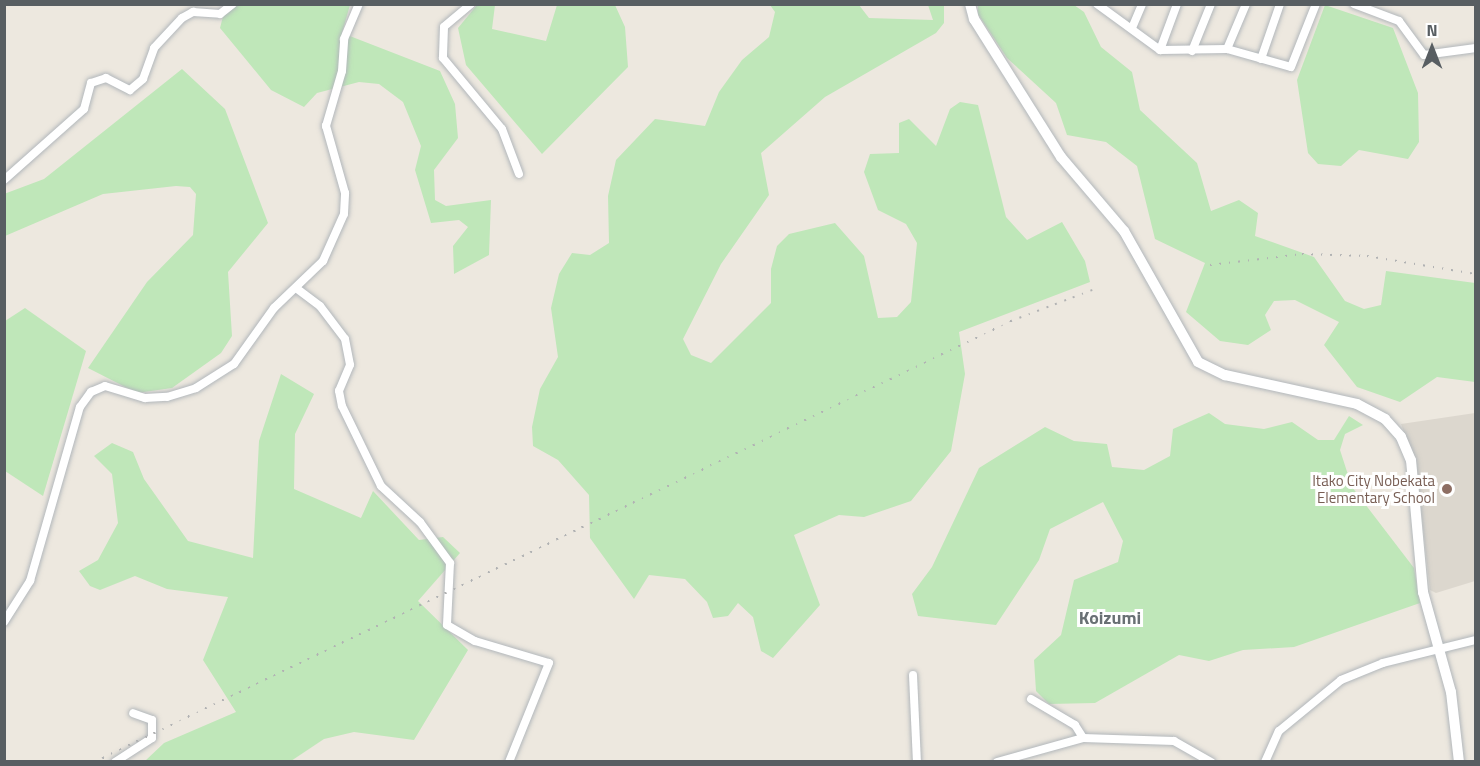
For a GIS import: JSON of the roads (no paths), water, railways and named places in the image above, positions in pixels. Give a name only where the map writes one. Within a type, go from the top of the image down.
[{"type":"street","points":[[4,180],[84,109],[92,83],[106,78],[130,90],[143,79],[154,48],[182,18],[193,12],[220,14],[233,4]]},
{"type":"street","points":[[4,622],[30,581],[80,407],[91,392],[105,386],[145,398],[167,397],[196,388],[234,364],[274,308],[322,261],[344,214],[345,193],[326,126],[342,71],[344,39],[359,4]]},
{"type":"street","points":[[471,4],[444,27],[443,58],[502,129],[519,174]]},
{"type":"street","points":[[970,4],[974,19],[1061,157],[1124,231],[1198,362],[1225,375],[1357,404],[1385,419],[1401,437],[1412,470],[1423,592],[1451,693],[1459,762]]},
{"type":"street","points":[[1097,4],[1107,7],[1160,50],[1227,49],[1291,67],[1316,4]]},
{"type":"street","points":[[1132,28],[1142,4]]},
{"type":"street","points":[[1160,50],[1177,4]]},
{"type":"street","points":[[1192,51],[1211,4]]},
{"type":"street","points":[[1227,49],[1246,4]]},
{"type":"street","points":[[1261,59],[1280,4]]},
{"type":"street","points":[[1354,4],[1399,21],[1424,55],[1476,48]]},
{"type":"street","points":[[296,288],[320,306],[345,339],[350,364],[339,391],[342,406],[381,486],[420,522],[450,563],[447,625],[475,641],[549,663],[509,762]]},
{"type":"street","points":[[1265,762],[1279,731],[1324,691],[1383,663],[1476,640]]},
{"type":"street","points":[[913,675],[917,762]]},
{"type":"street","points":[[1031,699],[1075,725],[1083,738]]},
{"type":"street","points":[[115,762],[152,738],[152,720],[133,712]]},
{"type":"street","points":[[997,762],[1083,738],[1174,741],[1212,762]]},
{"type":"railway","points":[[1210,265],[1302,254],[1367,256],[1476,274]]},
{"type":"railway","points":[[94,762],[1011,321],[1100,287]]},
{"type":"place","name":"Itako City Nobekata Elementary School","points":[[1447,489]]},
{"type":"district","name":"Koizumi","points":[[1110,618]]}]
